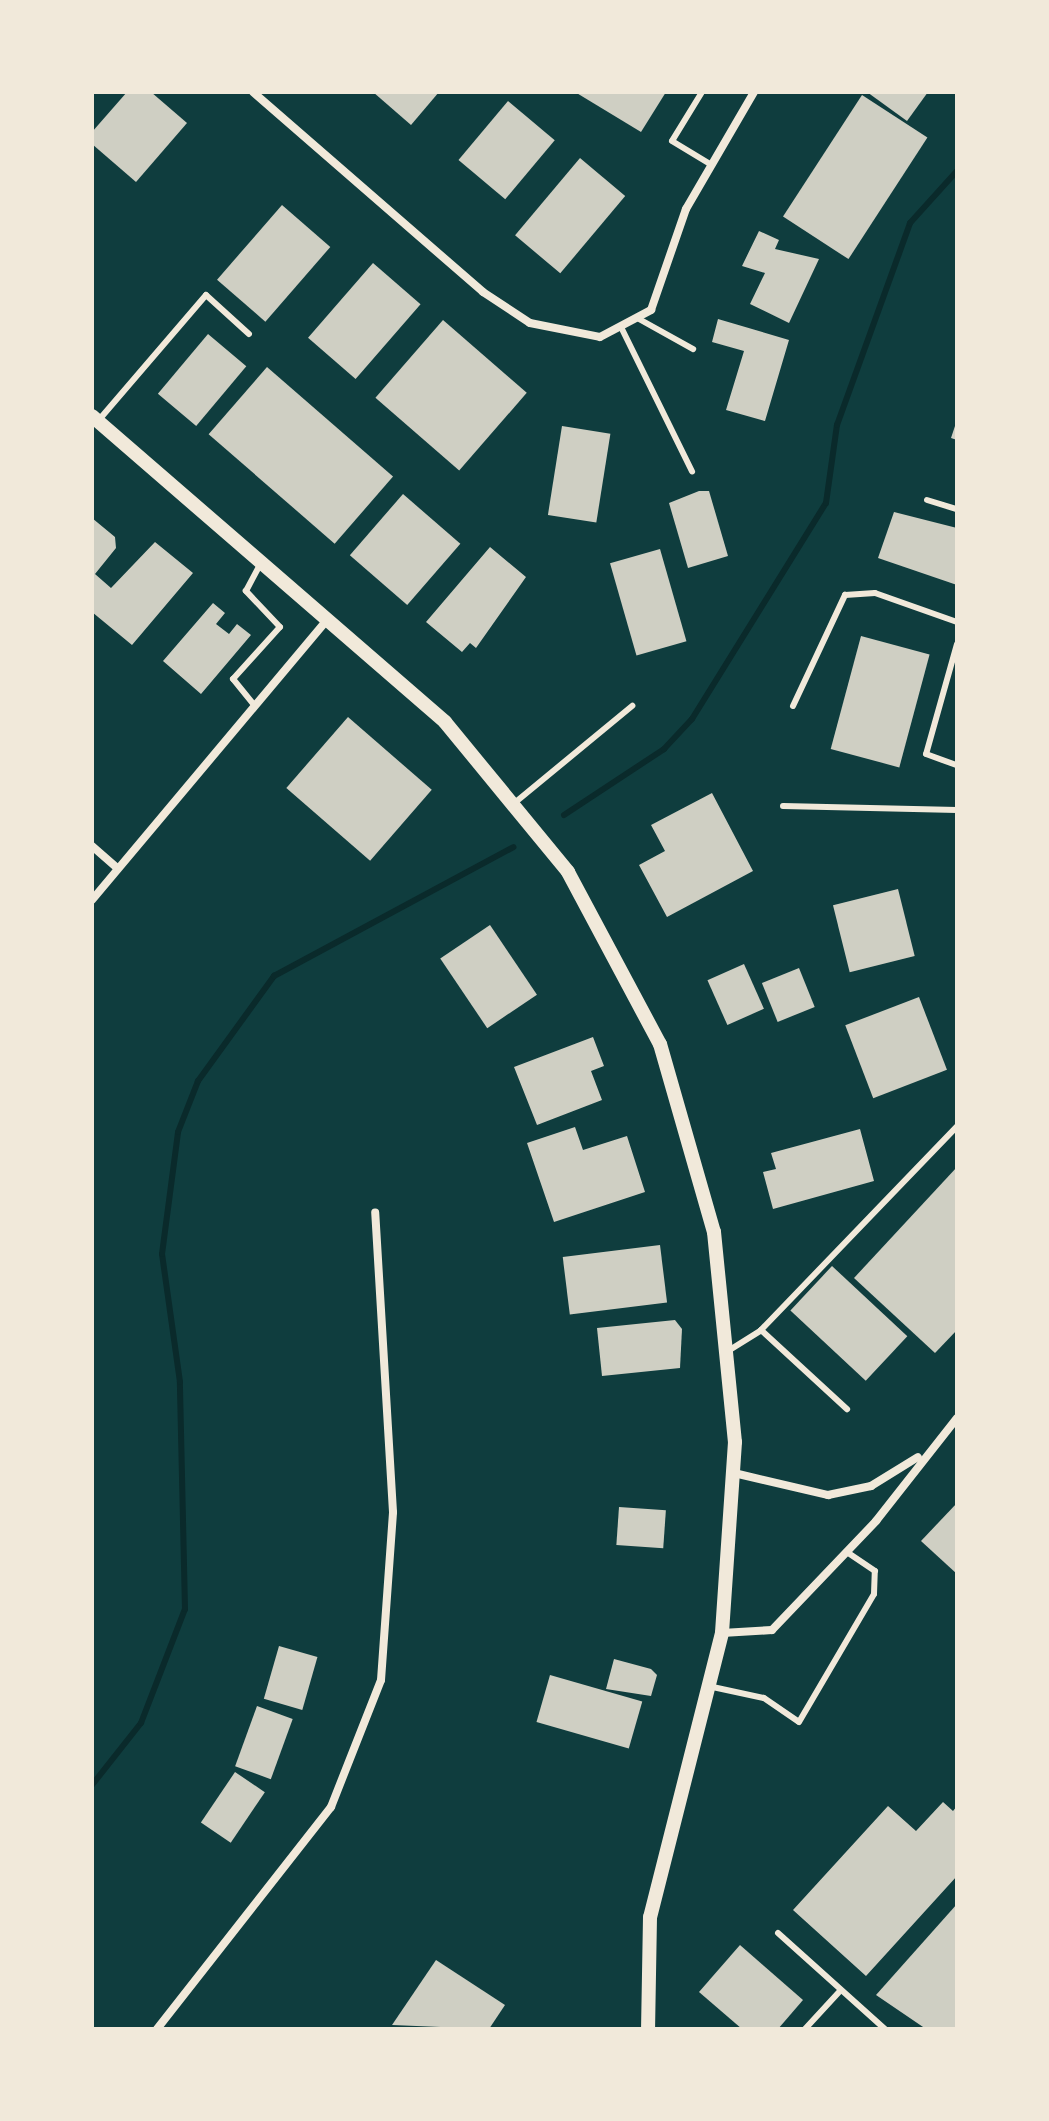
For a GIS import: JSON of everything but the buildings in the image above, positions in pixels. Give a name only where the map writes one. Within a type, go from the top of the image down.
[{"type":"street","points":[[253,92],[483,292],[530,323],[562,335],[600,337],[651,310],[710,164],[754,92]]},
{"type":"street","points":[[95,418],[445,722],[568,872],[660,1044],[714,1232],[728,1351],[734,1473],[722,1633],[650,1917],[648,2029]]},
{"type":"street","points":[[92,900],[327,620]]},
{"type":"street","points":[[92,846],[117,868]]},
{"type":"street","points":[[157,2029],[331,1807],[381,1680],[393,1512],[375,1213]]},
{"type":"street","points":[[722,1633],[772,1630],[847,1552],[922,1454],[957,1418]]},
{"type":"street","points":[[734,1473],[828,1495],[871,1486],[922,1454]]},
{"type":"lane","points":[[702,92],[672,141],[710,164]]},
{"type":"lane","points":[[95,418],[206,295],[249,334]]},
{"type":"lane","points":[[639,319],[693,349]]},
{"type":"lane","points":[[621,327],[692,471]]},
{"type":"lane","points":[[927,500],[957,509]]},
{"type":"lane","points":[[255,706],[233,679],[280,627],[246,591],[261,563]]},
{"type":"lane","points":[[793,706],[845,595],[875,593],[957,622]]},
{"type":"lane","points":[[957,644],[926,754],[957,765]]},
{"type":"lane","points":[[512,805],[632,706]]},
{"type":"lane","points":[[783,806],[957,810]]},
{"type":"lane","points":[[728,1351],[761,1330],[957,1126]]},
{"type":"lane","points":[[761,1330],[847,1409]]},
{"type":"lane","points":[[708,1686],[764,1698],[799,1722],[874,1594],[875,1571],[847,1552]]},
{"type":"lane","points":[[778,1933],[885,2029]]},
{"type":"lane","points":[[805,2029],[840,1991]]},
{"type":"waterway","points":[[564,815],[664,749],[692,719],[826,503],[837,425],[910,223],[957,171]]},
{"type":"waterway","points":[[92,1785],[141,1723],[185,1609],[180,1382],[162,1254],[178,1132],[198,1081],[274,976],[514,847]]}]
